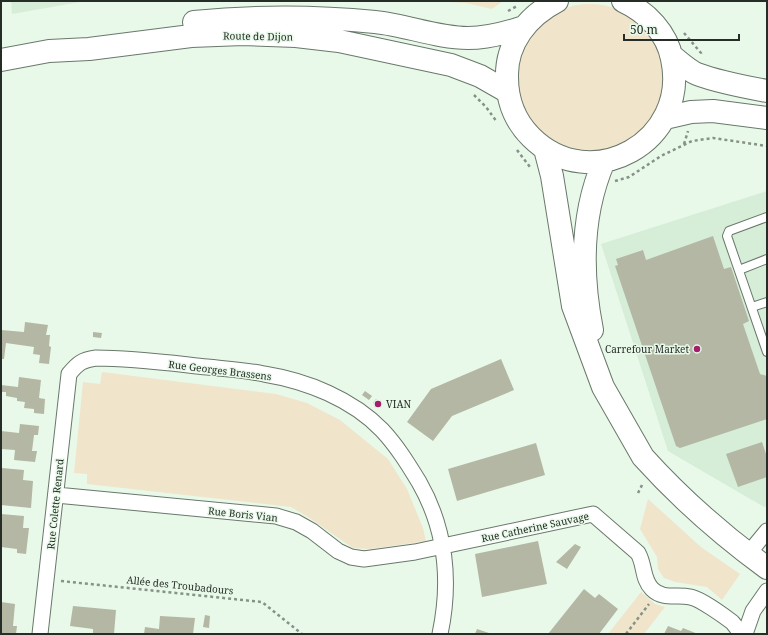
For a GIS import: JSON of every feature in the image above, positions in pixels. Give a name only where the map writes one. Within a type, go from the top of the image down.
[{"type":"main road","points":[[557,1],[534,16],[524,26],[515,41],[509,58],[506,75],[510,104],[520,124],[545,149],[558,156],[588,162],[604,161],[625,155],[644,143],[656,131],[665,118],[672,100],[675,81],[674,68],[672,56],[667,43],[653,21],[629,2]]},
{"type":"main road","points":[[50,51],[120,34],[228,19],[316,18],[377,22],[442,35],[468,38],[509,32],[524,26]]},
{"type":"main road","name":"Route de Dijon","points":[[1,60],[50,51],[191,36],[244,34],[296,36],[339,41],[383,49],[451,65],[480,76],[508,92]]},
{"type":"main road","points":[[672,56],[683,65],[697,73],[767,91]]},
{"type":"main road","points":[[665,118],[691,112],[713,111],[767,118]]},
{"type":"main road","points":[[545,149],[552,176],[573,306],[603,386],[643,457],[668,485],[748,554],[767,568]]},
{"type":"main road","points":[[603,386],[590,318],[585,276],[586,227],[596,184],[604,161]]},
{"type":"street","name":"Rue Georges Brassens","points":[[69,374],[76,365],[84,360],[96,358],[264,374],[299,382],[331,394],[363,414],[382,430],[397,448],[408,464],[431,505],[443,546],[446,571],[446,592],[440,634]]},
{"type":"street","name":"Rue Colette Renard","points":[[40,634],[69,374]]},
{"type":"street","name":"Rue Boris Vian","points":[[56,495],[276,516],[296,522],[312,531],[338,551],[351,557],[364,559],[415,552],[443,546]]},
{"type":"street","name":"Rue Catherine Sauvage","points":[[443,546],[593,514],[638,553],[642,561],[646,581],[653,590],[658,593]]},
{"type":"street","points":[[748,554],[767,531]]},
{"type":"street","points":[[745,634],[753,611],[767,591]]},
{"type":"street","points":[[658,593],[667,596],[692,597],[699,600],[732,622],[741,634]]},
{"type":"lane","points":[[767,218],[729,231],[727,236],[765,340],[767,352]]},
{"type":"lane","points":[[739,270],[767,259]]},
{"type":"lane","points":[[752,307],[767,302]]},
{"type":"path","points":[[469,92],[486,107],[500,126]]},
{"type":"path","points":[[596,184],[608,183],[629,177],[684,144],[697,140],[719,139],[767,146]]},
{"type":"path","points":[[513,146],[530,167],[542,174],[552,176]]},
{"type":"path","name":"Allée des Troubadours","points":[[46,579],[262,602],[302,634]]},
{"type":"path","points":[[626,634],[658,593]]},
{"type":"shaded area","points":[[11,1],[86,1],[12,14]]},
{"type":"shaded area","points":[[430,1],[503,1],[492,9],[466,3]]},
{"type":"shaded area","points":[[583,4],[597,4],[625,12],[637,20],[647,30],[658,49],[662,63],[662,91],[655,112],[647,124],[637,134],[618,145],[597,150],[583,150],[555,142],[543,134],[533,124],[522,105],[517,84],[517,70],[525,42],[533,30],[543,20],[562,9]]},
{"type":"shaded area","points":[[767,191],[767,506],[764,507],[668,451],[601,244]]},
{"type":"shaded area","points":[[102,372],[276,394],[307,403],[340,420],[388,459],[407,489],[423,528],[426,541],[370,549],[353,548],[291,507],[87,484],[87,474],[74,473],[83,382],[100,384]]},
{"type":"shaded area","points":[[648,499],[701,547],[740,574],[722,600],[707,587],[675,582],[664,578],[658,569],[657,557],[640,529]]},
{"type":"shaded area","points":[[641,592],[655,604],[665,607],[644,634],[608,634]]},
{"type":"building","name":"Carrefour Market","points":[[713,236],[724,269],[731,267],[749,321],[743,324],[760,374],[767,376],[767,419],[680,448],[676,446],[615,266],[618,265],[616,259],[643,250],[646,260]]},
{"type":"building","points":[[25,322],[48,325],[46,335],[50,335],[49,346],[51,347],[49,364],[39,363],[40,355],[33,354],[34,347],[6,343],[4,359],[1,359],[1,330],[24,332]]},
{"type":"building","points":[[93,332],[102,333],[101,338],[93,337]]},
{"type":"building","points":[[501,359],[514,390],[452,416],[433,441],[407,422],[431,389]]},
{"type":"building","points":[[19,377],[41,380],[39,398],[45,399],[44,414],[34,413],[34,409],[24,408],[25,402],[17,401],[17,398],[6,396],[6,392],[1,392],[1,385],[18,387]]},
{"type":"building","points":[[365,391],[372,396],[369,400],[362,395]]},
{"type":"building","name":"VIAN","points":[[376,399],[383,404],[380,408],[373,403]]},
{"type":"building","points":[[20,424],[39,426],[38,435],[34,435],[32,451],[37,451],[35,462],[14,460],[15,450],[1,449],[1,431],[19,433]]},
{"type":"building","points":[[762,442],[767,457],[767,477],[738,487],[726,454]]},
{"type":"building","points":[[536,443],[545,475],[457,501],[448,469]]},
{"type":"building","points":[[2,468],[24,470],[23,480],[33,481],[31,508],[1,505]]},
{"type":"building","points":[[1,514],[24,516],[23,528],[29,528],[26,554],[17,553],[17,549],[1,547]]},
{"type":"building","points":[[538,541],[547,584],[482,597],[475,554]]},
{"type":"building","points":[[575,544],[581,547],[567,569],[556,562]]},
{"type":"building","points":[[584,589],[595,598],[599,594],[618,609],[599,634],[548,634]]},
{"type":"building","points":[[1,602],[15,604],[13,626],[17,626],[16,634],[1,634]]},
{"type":"building","points":[[73,606],[116,610],[114,634],[93,634],[93,629],[70,626]]},
{"type":"building","points":[[205,615],[210,616],[209,628],[203,627]]},
{"type":"building","points":[[160,616],[195,618],[193,634],[144,634],[145,627],[159,629]]},
{"type":"building","points":[[668,626],[681,631],[683,628],[698,634],[664,634]]},
{"type":"building","points":[[477,629],[492,634],[475,634]]},
{"type":"place","name":"Carrefour Market","points":[[697,349]]},
{"type":"place","name":"VIAN","points":[[378,404]]}]
